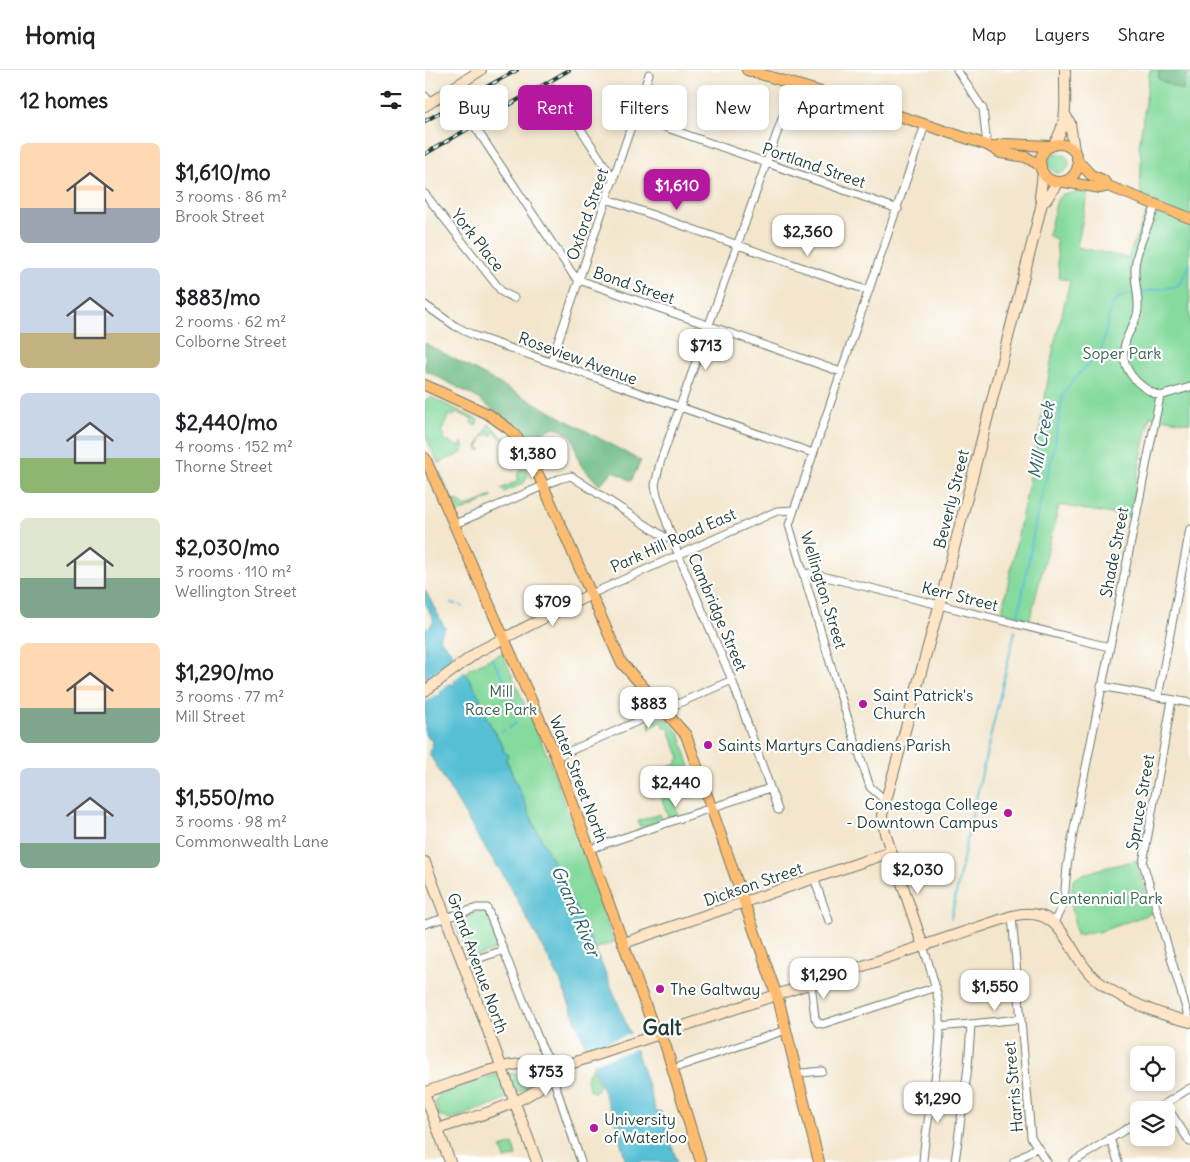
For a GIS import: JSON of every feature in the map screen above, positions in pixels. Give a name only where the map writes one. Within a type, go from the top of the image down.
[{"type":"main road","points":[[747,70],[794,85]]},
{"type":"main road","points":[[902,117],[989,146],[1001,153],[1026,157],[1042,169],[1047,179],[1101,188],[1108,186]]},
{"type":"main road","points":[[989,146],[1004,144],[1065,144],[1073,150],[1077,160],[1091,175],[1103,180],[1108,186],[1190,218]]},
{"type":"main road","points":[[1042,169],[1043,154],[1053,145]]},
{"type":"main road","points":[[1061,182],[1073,175],[1077,160]]},
{"type":"main road","points":[[425,385],[488,414],[509,429],[529,457],[543,486],[621,662],[633,678],[686,735],[776,994],[819,1162]]},
{"type":"main road","name":"Water Street North","points":[[425,458],[556,757],[653,1026],[665,1044],[701,1162]]},
{"type":"street","points":[[458,85],[481,70]]},
{"type":"street","points":[[957,70],[983,108],[989,146]]},
{"type":"street","points":[[1053,145],[1066,116],[1065,70]]},
{"type":"street","name":"Oxford Street","points":[[646,85],[649,74]]},
{"type":"street","points":[[427,102],[440,95]]},
{"type":"street","points":[[1066,116],[1070,123],[1073,150]]},
{"type":"street","name":"Wellington Street","points":[[885,800],[870,786],[790,529],[793,510],[898,209],[925,125]]},
{"type":"street","name":"Cambridge Street","points":[[778,810],[732,680],[672,539],[655,485],[660,463],[779,128]]},
{"type":"street","name":"Bond Street","points":[[476,130],[571,273],[579,280],[841,372]]},
{"type":"street","points":[[581,130],[614,180]]},
{"type":"street","name":"Oxford Street","points":[[551,362],[631,130]]},
{"type":"street","name":"Portland Street","points":[[673,130],[898,209]]},
{"type":"street","name":"Beverly Street","points":[[885,800],[903,744],[1041,203],[1042,169]]},
{"type":"street","name":"Beverly Street","points":[[1041,203],[1046,200],[1061,182]]},
{"type":"street","name":"York Place","points":[[425,194],[502,292],[514,298]]},
{"type":"street","points":[[607,199],[869,291]]},
{"type":"street","points":[[1156,205],[1135,265],[1139,310],[1125,342],[1124,356],[1128,370],[1144,389],[1160,396],[1190,387]]},
{"type":"street","name":"Roseview Avenue","points":[[425,305],[467,332],[813,453]]},
{"type":"street","name":"Shade Street","points":[[1054,922],[1064,903],[1067,866],[1101,686],[1160,396]]},
{"type":"street","points":[[455,524],[571,476],[581,480],[663,536],[672,539]]},
{"type":"street","name":"Park Hill Road East","points":[[425,691],[463,662],[504,636],[591,594],[777,510],[793,510]]},
{"type":"street","points":[[1158,697],[1190,529]]},
{"type":"street","name":"Kerr Street","points":[[803,574],[810,573],[1109,647]]},
{"type":"street","points":[[556,757],[732,680]]},
{"type":"street","points":[[1101,686],[1190,703]]},
{"type":"street","name":"Spruce Street","points":[[1172,700],[1143,862],[1190,1022]]},
{"type":"street","points":[[590,849],[770,788]]},
{"type":"street","points":[[885,800],[882,821],[936,987],[939,1027],[923,1162]]},
{"type":"street","name":"Dickson Street","points":[[624,943],[891,852]]},
{"type":"street","name":"Grand Avenue North","points":[[425,862],[536,1162]]},
{"type":"street","points":[[814,878],[829,921]]},
{"type":"street","points":[[425,924],[483,906],[489,913],[542,1048],[554,1072],[581,1162]]},
{"type":"street","points":[[438,1129],[527,1096],[554,1072],[587,1058],[636,1040],[1012,916],[1031,914],[1054,922],[1063,931],[1086,969],[1100,982],[1145,1008],[1190,1022]]},
{"type":"street","name":"Harris Street","points":[[1012,916],[1031,1137],[1047,1162]]},
{"type":"street","points":[[462,964],[504,950]]},
{"type":"street","points":[[811,983],[815,1018],[818,1023],[823,1024],[936,987]]},
{"type":"street","points":[[939,1027],[1021,1019]]},
{"type":"street","points":[[955,1162],[968,1067],[971,1025]]},
{"type":"street","points":[[680,1066],[780,1032]]},
{"type":"street","points":[[450,1162],[438,1129],[428,1111],[425,1094],[514,1064],[537,1063],[554,1072]]},
{"type":"street","points":[[802,1073],[822,1071]]},
{"type":"street","points":[[1170,1101],[1190,1088]]},
{"type":"street","points":[[1175,1119],[1190,1142]]},
{"type":"street","points":[[1073,1162],[1130,1126]]},
{"type":"street","points":[[1110,1138],[1118,1162]]},
{"type":"street","points":[[1014,1162],[1037,1147]]},
{"type":"green space","name":"Soper Park","points":[[1150,70],[1190,70],[1190,423],[1150,416],[1129,517],[1059,505],[1030,619],[1002,612],[1037,443],[1054,345],[1070,281],[1059,277],[1056,239],[1048,235],[1057,200],[1062,194],[1088,192],[1077,247],[1128,258],[1147,212],[1143,204],[1140,188],[1141,155],[1139,147]]},
{"type":"green space","points":[[1159,70],[1187,70],[1183,91],[1158,79]]},
{"type":"green space","points":[[1059,153],[1066,156],[1069,163],[1066,170],[1059,173],[1052,170],[1049,163],[1052,156]]},
{"type":"green space","points":[[425,343],[641,461],[631,481],[614,471],[599,485],[580,464],[572,436],[555,427],[530,438],[477,398],[425,370]]},
{"type":"green space","points":[[431,397],[478,420],[476,426],[471,423],[472,419],[456,412],[454,416],[449,414],[441,433],[445,435],[443,439],[460,447],[462,442],[465,448],[460,454],[438,463],[425,434],[425,400]]},
{"type":"green space","points":[[489,424],[515,448],[528,474],[524,483],[504,492],[501,489],[519,480],[517,474],[521,471],[511,449],[495,432],[491,436],[490,431],[488,431],[488,436],[484,434],[478,448],[482,450],[478,450],[477,447]]},
{"type":"green space","points":[[440,472],[458,515],[454,512],[437,473]]},
{"type":"green space","points":[[491,496],[493,497],[460,512],[455,501],[457,500],[466,507]]},
{"type":"green space","name":"Mill Race Park","points":[[502,653],[549,759],[614,942],[595,949],[544,847],[506,759],[508,755],[503,751],[503,746],[482,710],[480,698],[465,674],[469,669]]},
{"type":"green space","points":[[665,718],[679,733],[690,767],[675,780],[663,785],[659,770],[677,764],[677,760],[680,758],[668,727],[664,727],[662,722],[651,726],[650,730],[649,723]]},
{"type":"green space","points":[[684,777],[696,781],[700,795],[674,801],[678,814],[668,817],[662,799],[664,796],[661,788]]},
{"type":"green space","points":[[660,814],[661,820],[640,827],[638,821]]},
{"type":"green space","name":"Centennial Park","points":[[1137,860],[1137,867],[1152,913],[1099,932],[1076,935],[1071,900],[1073,879],[1096,870]]},
{"type":"green space","points":[[482,911],[487,915],[500,948],[469,959],[454,920]]},
{"type":"green space","points":[[592,1067],[599,1085],[597,1091],[593,1092],[590,1090],[586,1078]]},
{"type":"green space","points":[[542,1071],[544,1077],[498,1102],[449,1120],[439,1115],[435,1103],[439,1094],[495,1075]]},
{"type":"green space","points":[[513,1144],[516,1156],[505,1159],[501,1148]]},
{"type":"water","name":"Grand River","points":[[425,590],[445,628],[439,638],[455,656],[453,658],[469,678],[480,698],[482,710],[503,746],[503,751],[508,755],[506,759],[534,825],[586,930],[617,1002],[656,1112],[661,1111],[677,1162],[626,1162],[616,1124],[560,980],[507,881],[480,840],[430,755],[432,741],[425,735],[425,707],[427,703],[425,700],[425,682],[435,696],[440,696],[441,692],[429,677],[425,678],[425,627],[428,629],[434,621],[425,602]],"holes":[[[440,666],[444,666],[455,679],[454,685],[450,684],[439,669]]]},
{"type":"pier","points":[[457,655],[456,659],[465,671],[453,681],[442,668],[451,682],[439,692],[427,679],[436,694],[425,702],[425,680]]},
{"type":"pier","points":[[633,1033],[638,1048],[591,1064],[586,1049]]},
{"type":"waterway","name":"Mill Creek","points":[[1142,292],[1178,286],[1190,264]]},
{"type":"waterway","name":"Mill Creek","points":[[1018,618],[1037,515],[1054,449],[1063,394],[1074,379],[1101,352],[1111,307],[1115,301],[1126,295],[1133,294]]},
{"type":"waterway","points":[[451,603],[456,604]]},
{"type":"waterway","name":"Mill Creek","points":[[951,918],[971,820],[1015,631]]},
{"type":"waterway","points":[[492,659],[511,696],[517,717]]},
{"type":"waterway","points":[[509,728],[516,723]]},
{"type":"railway","points":[[425,121],[517,70]]},
{"type":"railway","points":[[425,154],[569,70]]},
{"type":"place","name":"Saint Patrick's Church","points":[[863,704]]},
{"type":"place","name":"Saints Martyrs Canadiens Parish","points":[[708,745]]},
{"type":"place","name":"Conestoga College - Downtown Campus","points":[[1008,813]]},
{"type":"place","name":"The Galtway","points":[[660,989]]},
{"type":"place","name":"University of Waterloo","points":[[594,1128]]},
{"type":"district","name":"Galt","points":[[662,1027]]}]
